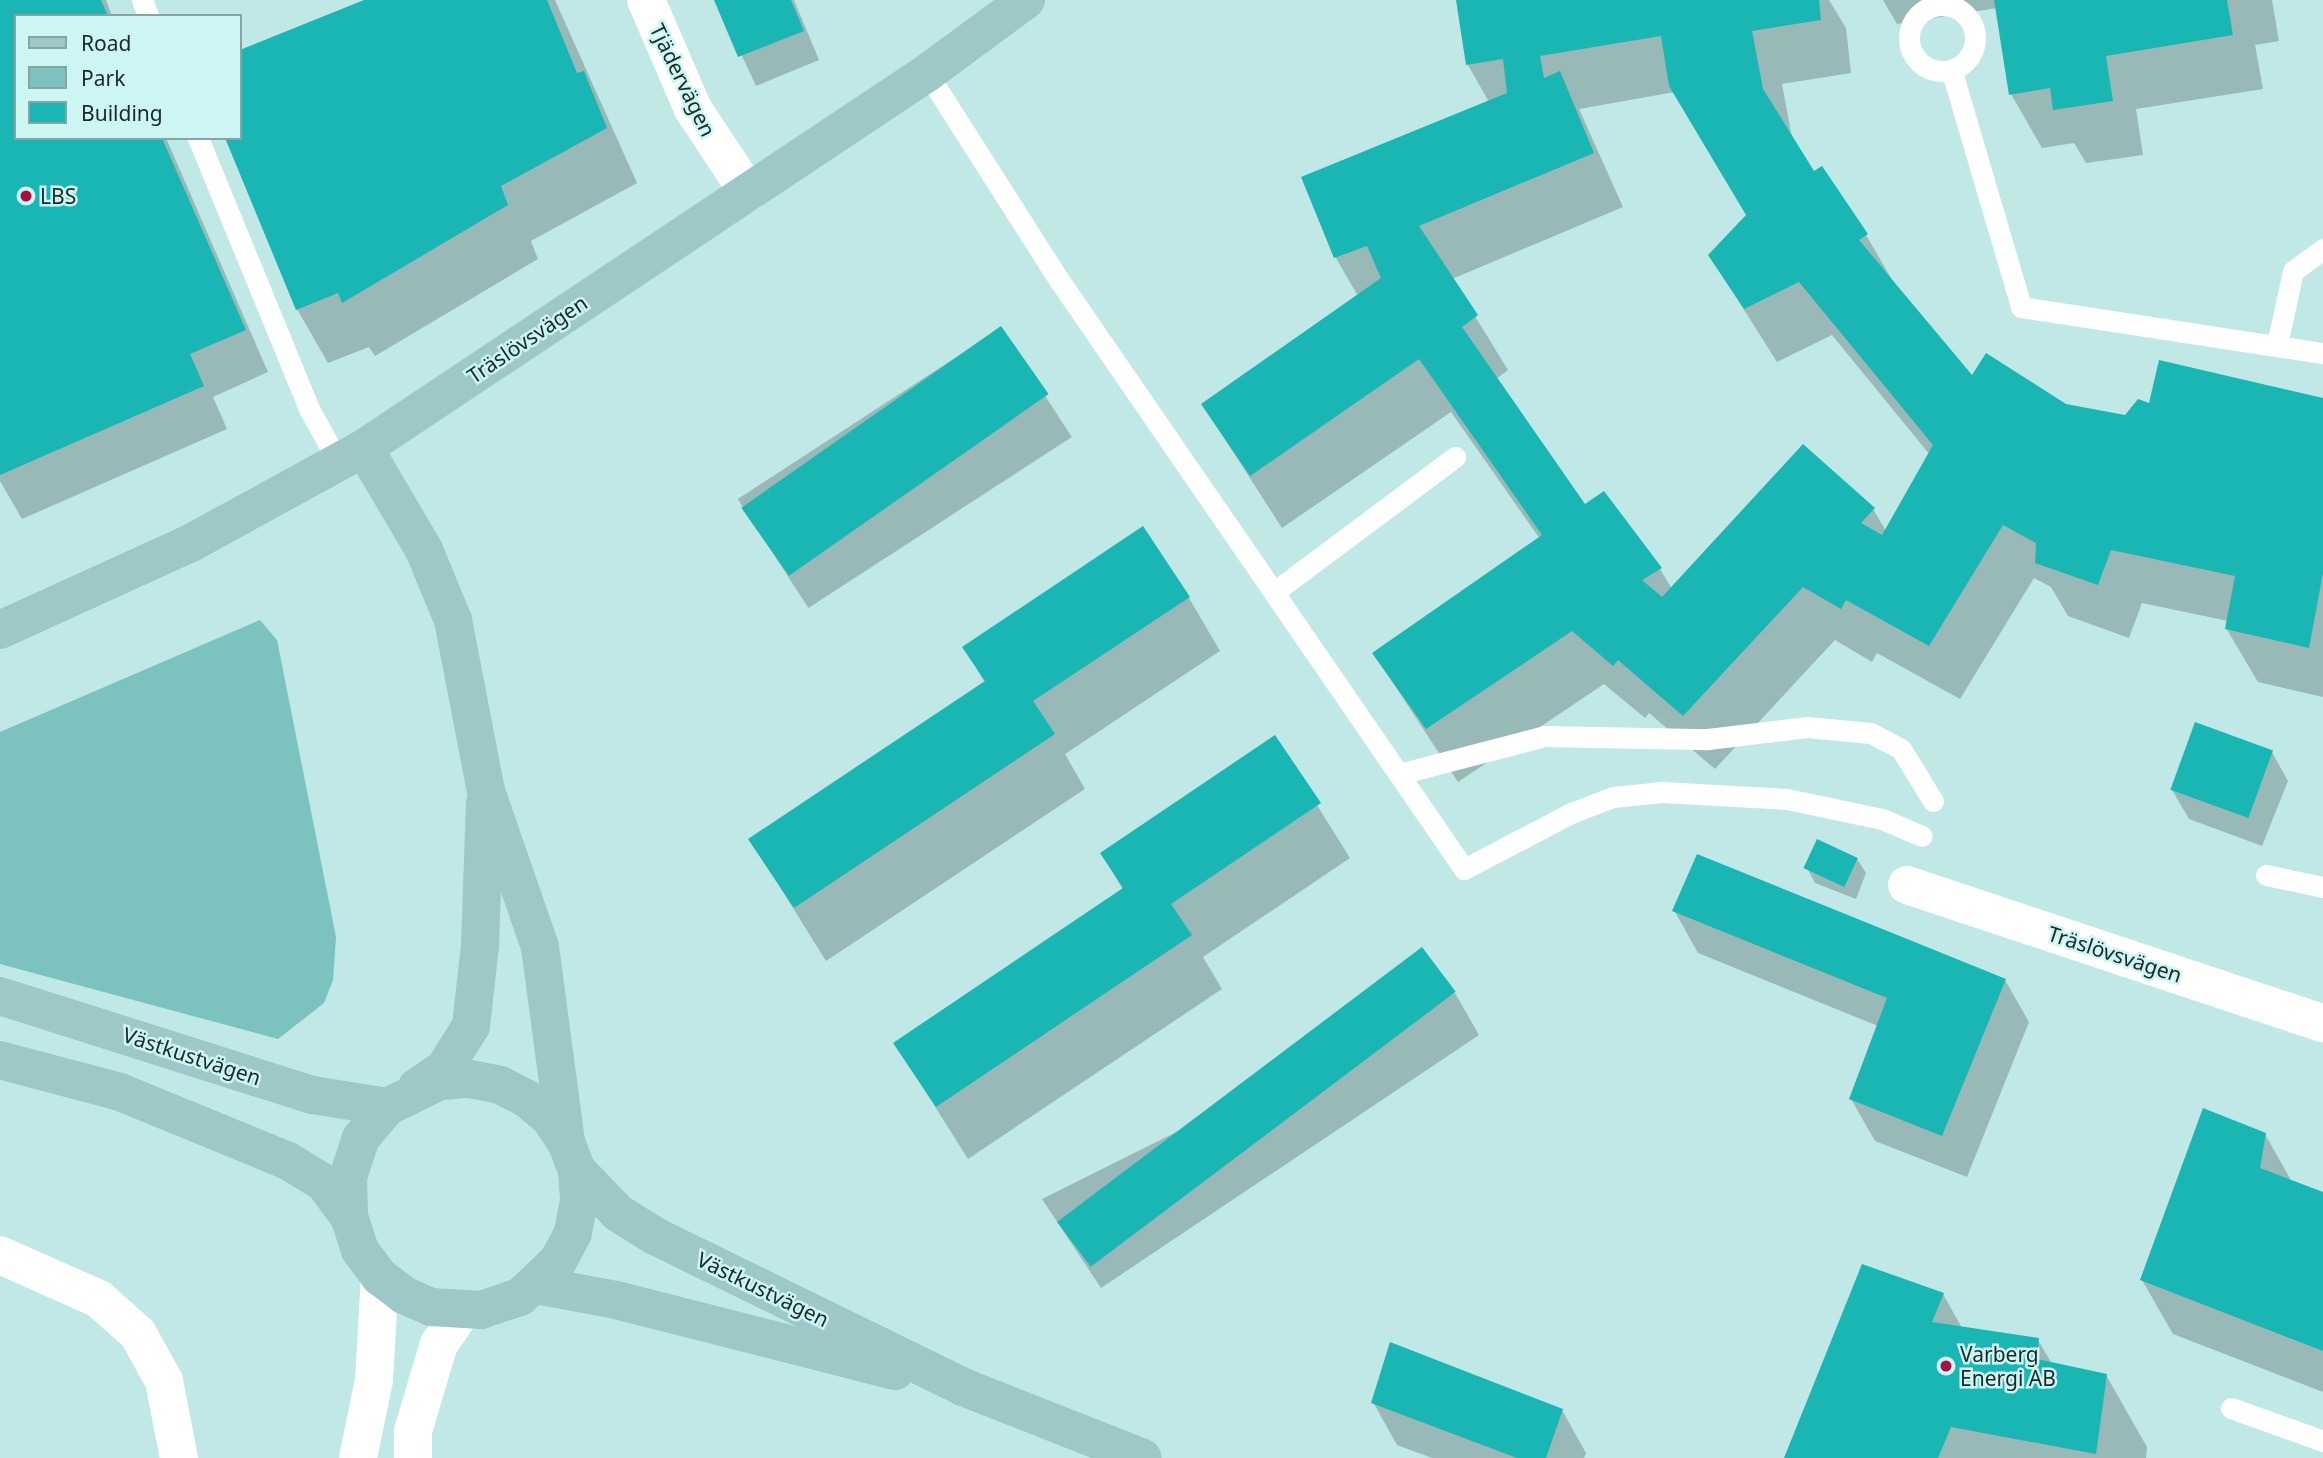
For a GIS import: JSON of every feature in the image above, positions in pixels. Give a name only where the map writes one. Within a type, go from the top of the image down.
[{"type":"street","name":"Tjädervägen","points":[[646,0],[693,109],[748,192]]},
{"type":"street","name":"Träslövsvägen","points":[[0,630],[189,544],[351,456],[927,73],[1026,0]]},
{"type":"street","points":[[351,456],[424,550],[453,620],[486,791],[540,947],[579,1201],[573,1233],[558,1262],[536,1285],[501,1305],[461,1312],[431,1307],[404,1295],[380,1277],[360,1250],[349,1217],[348,1177],[361,1138],[399,1099],[444,1069],[471,1026],[480,946],[486,791]]},
{"type":"street","name":"Träslövsvägen","points":[[1907,885],[2323,1023]]},
{"type":"street","name":"Västkustvägen","points":[[0,996],[313,1095],[399,1099]]},
{"type":"street","points":[[0,1060],[120,1092],[288,1161],[324,1183],[349,1217]]},
{"type":"street","points":[[399,1099],[440,1081],[470,1079],[500,1085],[534,1104],[572,1156]]},
{"type":"street","name":"Västkustvägen","points":[[572,1156],[618,1213],[655,1236],[963,1387],[1143,1458]]},
{"type":"street","points":[[0,1255],[99,1299],[138,1334],[164,1381],[179,1458]]},
{"type":"street","points":[[358,1458],[374,1381],[380,1277]]},
{"type":"street","name":"Västkustvägen","points":[[536,1285],[615,1300],[963,1387]]},
{"type":"street","points":[[413,1458],[413,1431],[436,1354],[461,1312]]},
{"type":"lane","points":[[1952,72],[2021,307],[2323,353]]},
{"type":"lane","points":[[927,73],[1059,279],[1464,869],[1502,846],[1613,797],[1662,792],[1787,799],[1882,819],[1922,836]]},
{"type":"lane","points":[[199,140],[309,409],[351,456]]},
{"type":"lane","points":[[2277,344],[2293,271],[2323,249]]},
{"type":"lane","points":[[1274,592],[1455,457]]},
{"type":"lane","points":[[1399,774],[1545,736],[1708,739],[1807,727],[1871,733],[1901,749],[1933,801]]},
{"type":"lane","points":[[2266,875],[2323,887]]},
{"type":"lane","points":[[2231,1408],[2323,1441]]},
{"type":"green space","points":[[260,620],[277,640],[336,937],[333,980],[324,1003],[278,1039],[0,964],[0,732]]},
{"type":"building","points":[[0,0],[101,0],[107,14],[14,14],[14,140],[163,140],[246,330],[190,354],[204,386],[0,475]]},
{"type":"building","points":[[364,0],[547,0],[577,73],[584,71],[607,128],[501,186],[508,205],[342,303],[338,293],[296,310],[226,140],[242,140],[242,49]]},
{"type":"building","points":[[714,0],[791,0],[804,31],[738,57]]},
{"type":"building","points":[[1456,0],[1819,0],[1821,20],[1752,31],[1763,89],[1814,171],[1822,166],[1868,234],[1859,240],[1972,375],[1986,353],[2066,404],[2125,415],[2138,399],[2149,403],[2159,360],[2323,398],[2323,573],[2309,648],[2225,629],[2235,576],[2111,550],[2098,585],[2035,563],[2036,543],[2003,525],[1929,646],[1846,600],[1841,609],[1803,587],[1683,716],[1618,660],[1613,666],[1572,631],[1426,729],[1372,653],[1542,535],[1419,359],[1250,476],[1201,404],[1381,278],[1367,246],[1334,258],[1301,177],[1507,93],[1503,59],[1466,65]],"holes":[[[1661,36],[1669,86],[1746,215],[1708,255],[1744,309],[1799,282],[1933,445],[1882,535],[1861,523],[1875,508],[1803,444],[1662,597],[1642,580],[1662,568],[1604,491],[1585,504],[1462,327],[1478,315],[1419,226],[1594,153],[1560,71],[1544,78],[1540,56]]]},
{"type":"building","points":[[1994,0],[2227,0],[2233,35],[2106,56],[2113,101],[2053,110],[2050,88],[2009,95]]},
{"type":"building","points":[[1001,326],[1049,394],[789,576],[741,508]]},
{"type":"building","points":[[1143,526],[1190,597],[1033,701],[1055,734],[794,908],[748,839],[985,681],[962,647]]},
{"type":"building","points":[[2195,722],[2273,750],[2248,818],[2170,790]]},
{"type":"building","points":[[1275,735],[1321,803],[1171,904],[1192,935],[936,1107],[893,1043],[1123,888],[1100,853]]},
{"type":"building","points":[[1817,839],[1858,858],[1844,887],[1803,868]]},
{"type":"building","points":[[1697,854],[2006,979],[1942,1136],[1849,1099],[1887,998],[1672,911]]},
{"type":"building","points":[[1422,947],[1456,992],[1091,1267],[1057,1222]]},
{"type":"building","points":[[2203,1108],[2266,1133],[2260,1168],[2323,1192],[2323,1351],[2140,1280]]},
{"type":"building","name":"Varberg Energi AB","points":[[1862,1264],[1944,1293],[1932,1322],[2039,1338],[2037,1359],[2107,1374],[2096,1454],[1951,1427],[1938,1458],[1784,1458]]},
{"type":"building","points":[[1390,1342],[1563,1409],[1546,1458],[1517,1458],[1371,1403]]},
{"type":"place","name":"LBS","points":[[26,196]]},
{"type":"place","name":"Varberg Energi AB","points":[[1946,1366]]}]
